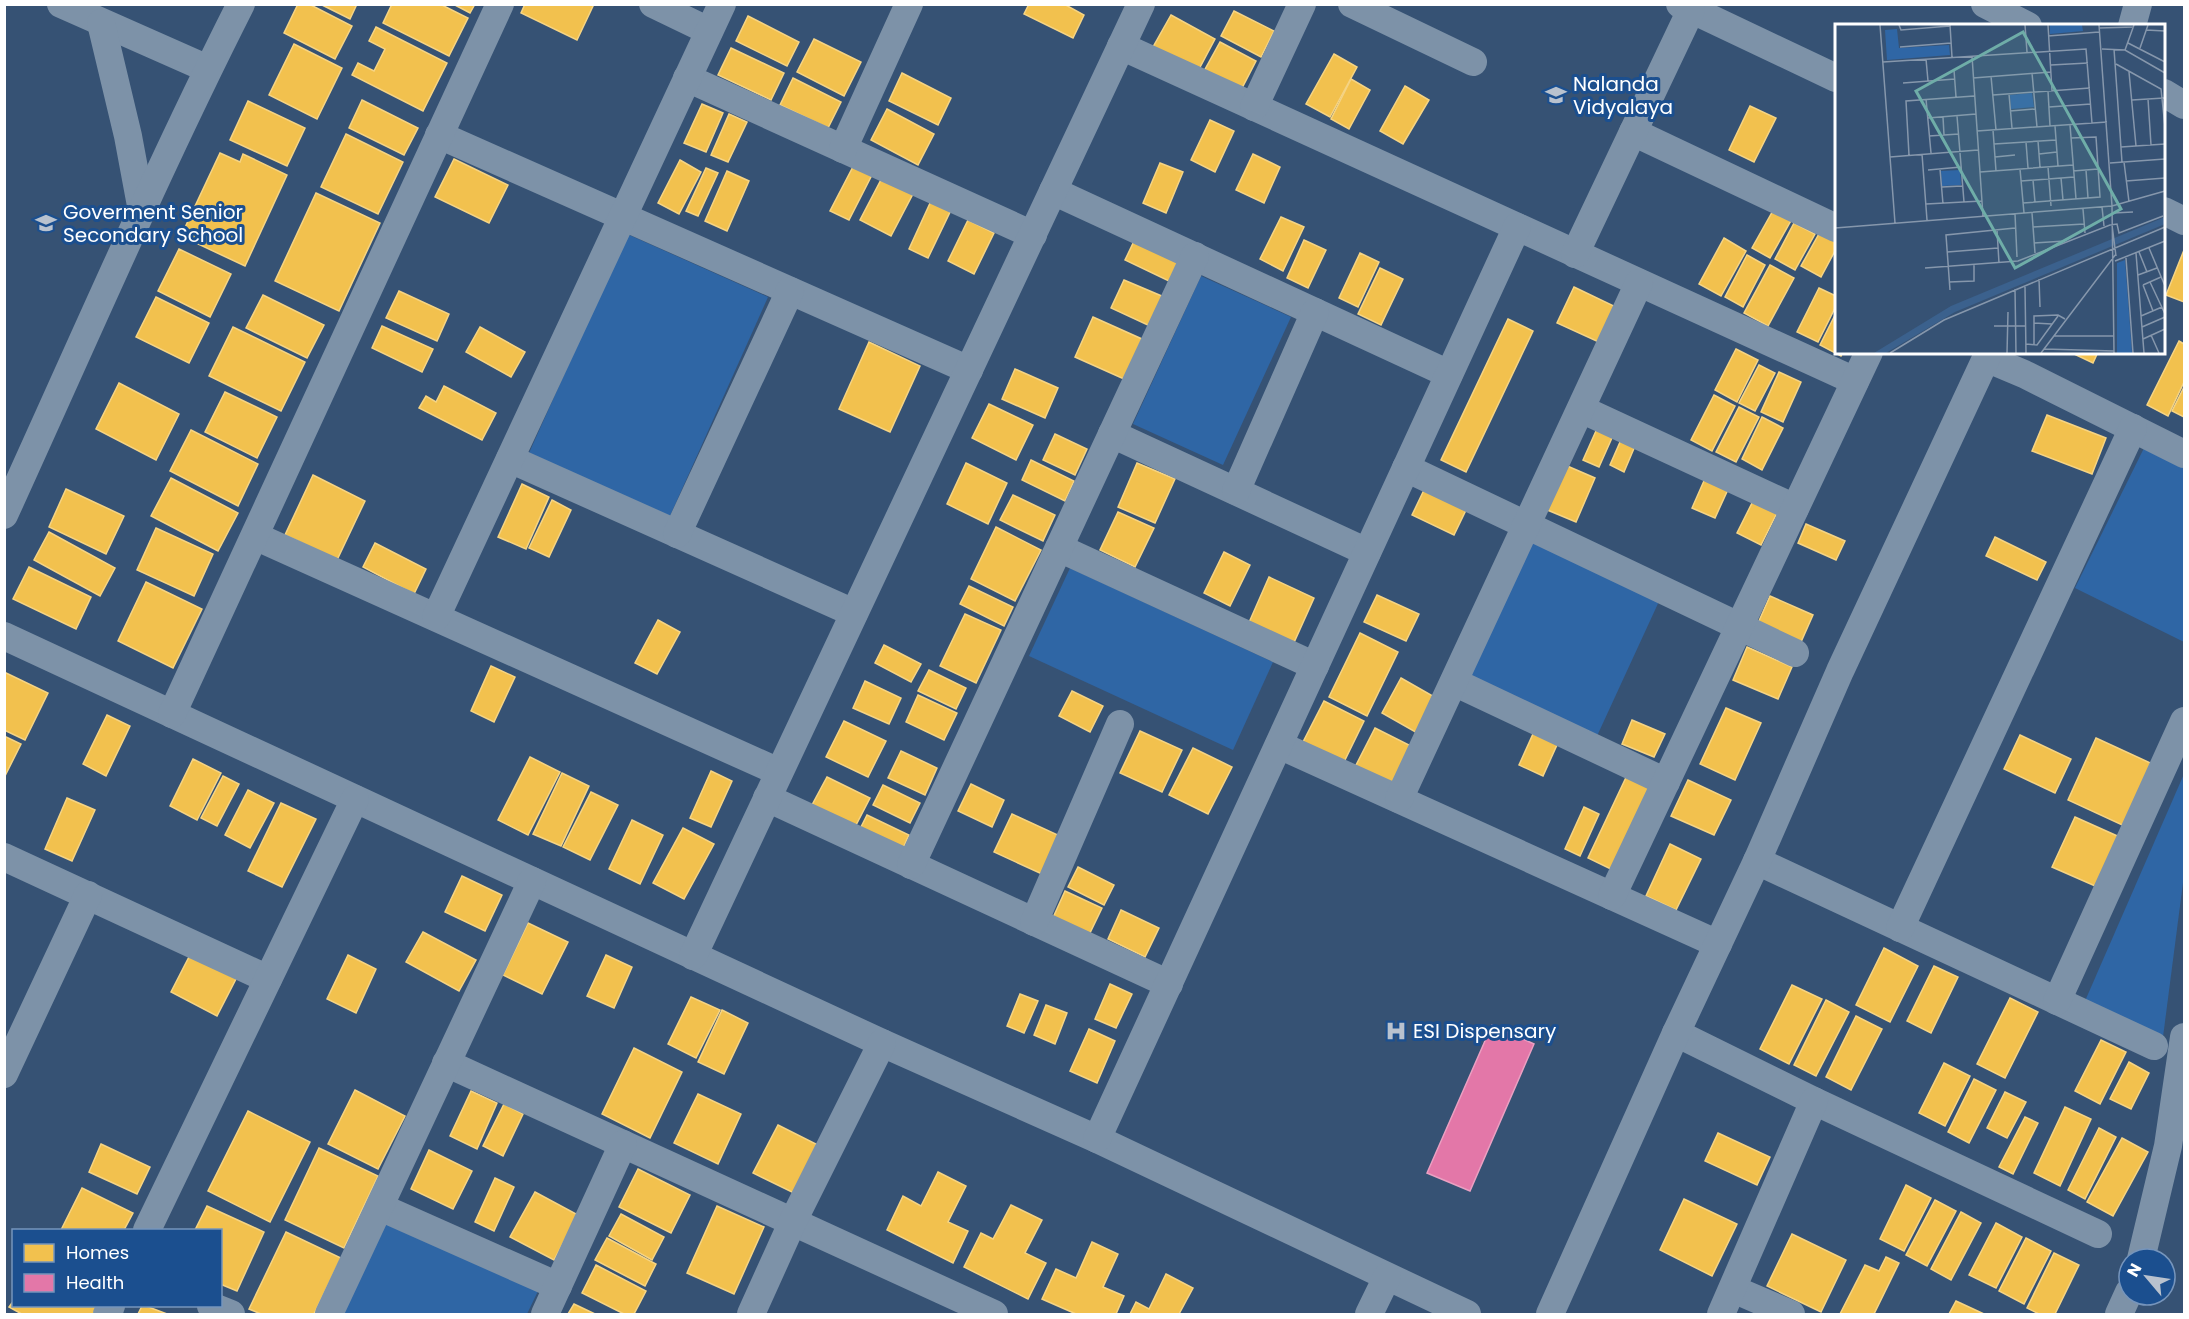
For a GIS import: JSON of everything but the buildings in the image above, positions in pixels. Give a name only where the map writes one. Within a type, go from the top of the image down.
[{"type":"street","points":[[61,4],[208,69]]},
{"type":"street","points":[[4,515],[142,211],[240,4]]},
{"type":"street","points":[[172,714],[500,4]]},
{"type":"street","points":[[653,4],[709,31]]},
{"type":"street","points":[[436,617],[722,4]]},
{"type":"street","points":[[843,149],[909,4]]},
{"type":"street","points":[[693,956],[1141,4]]},
{"type":"street","points":[[1254,107],[1302,4]]},
{"type":"street","points":[[1352,4],[1473,62]]},
{"type":"street","points":[[1985,4],[2024,24]]},
{"type":"street","points":[[2133,24],[2138,4]]},
{"type":"street","points":[[1575,254],[1633,132],[1686,7],[1835,78]]},
{"type":"street","points":[[101,23],[128,136],[142,211]]},
{"type":"street","points":[[1121,46],[1855,381]]},
{"type":"street","points":[[687,78],[1032,236]]},
{"type":"street","points":[[1633,132],[1835,228]]},
{"type":"street","points":[[439,135],[969,370]]},
{"type":"street","points":[[1053,191],[1449,374]]},
{"type":"street","points":[[2165,212],[2184,221]]},
{"type":"street","points":[[1097,1139],[1517,227]]},
{"type":"street","points":[[911,865],[1195,256]]},
{"type":"street","points":[[1399,799],[1640,283]]},
{"type":"street","points":[[677,534],[790,291]]},
{"type":"street","points":[[1236,491],[1315,312]]},
{"type":"street","points":[[1612,896],[1868,354]]},
{"type":"street","points":[[1550,1314],[1676,1033],[1757,861],[1840,671],[1987,355],[2184,453]]},
{"type":"street","points":[[1581,409],[1795,508]]},
{"type":"street","points":[[1900,928],[2133,428]]},
{"type":"street","points":[[1112,434],[1367,552]]},
{"type":"street","points":[[510,459],[854,613]]},
{"type":"street","points":[[1406,468],[1795,653]]},
{"type":"street","points":[[255,536],[779,772]]},
{"type":"street","points":[[1059,548],[1315,666]]},
{"type":"street","points":[[4,636],[882,1043],[1097,1139],[1467,1314]]},
{"type":"street","points":[[1454,682],[1666,782]]},
{"type":"street","points":[[2057,1001],[2184,722]]},
{"type":"street","points":[[1034,922],[1120,724]]},
{"type":"street","points":[[1279,745],[1719,944]]},
{"type":"street","points":[[767,798],[1169,984]]},
{"type":"street","points":[[147,1229],[355,799]]},
{"type":"street","points":[[4,857],[268,979]]},
{"type":"street","points":[[1757,861],[2154,1046]]},
{"type":"street","points":[[330,1314],[532,881]]},
{"type":"street","points":[[4,1074],[88,895]]},
{"type":"street","points":[[1676,1033],[1814,1101],[2098,1234]]},
{"type":"street","points":[[2144,1247],[2168,1146],[2184,1037]]},
{"type":"street","points":[[751,1314],[793,1221],[882,1043]]},
{"type":"street","points":[[446,1063],[793,1221],[953,1306],[994,1314]]},
{"type":"street","points":[[1721,1314],[1814,1101]]},
{"type":"street","points":[[545,1314],[623,1144]]},
{"type":"street","points":[[380,1207],[558,1286]]},
{"type":"street","points":[[1369,1314],[1387,1277]]},
{"type":"street","points":[[1733,1289],[1791,1314]]},
{"type":"street","points":[[216,1307],[231,1314]]},
{"type":"shaded area","points":[[627,234],[768,297],[670,516],[529,453]]},
{"type":"shaded area","points":[[1201,276],[1291,317],[1223,465],[1133,424]]},
{"type":"shaded area","points":[[2146,444],[2184,464],[2184,642],[2075,588]]},
{"type":"shaded area","points":[[1532,538],[1661,597],[1597,736],[1468,677]]},
{"type":"shaded area","points":[[1070,568],[1273,662],[1233,750],[1029,656]]},
{"type":"shaded area","points":[[2184,774],[2184,875],[2163,1037],[2085,1001]]},
{"type":"shaded area","points":[[383,1223],[538,1291],[527,1314],[342,1314]]},
{"type":"place","name":"Nalanda Vidyalaya","points":[[1556,95]]},
{"type":"place","name":"Goverment Senior Secondary School","points":[[46,223]]},
{"type":"place","name":"ESI Dispensary","points":[[1396,1031]]}]
